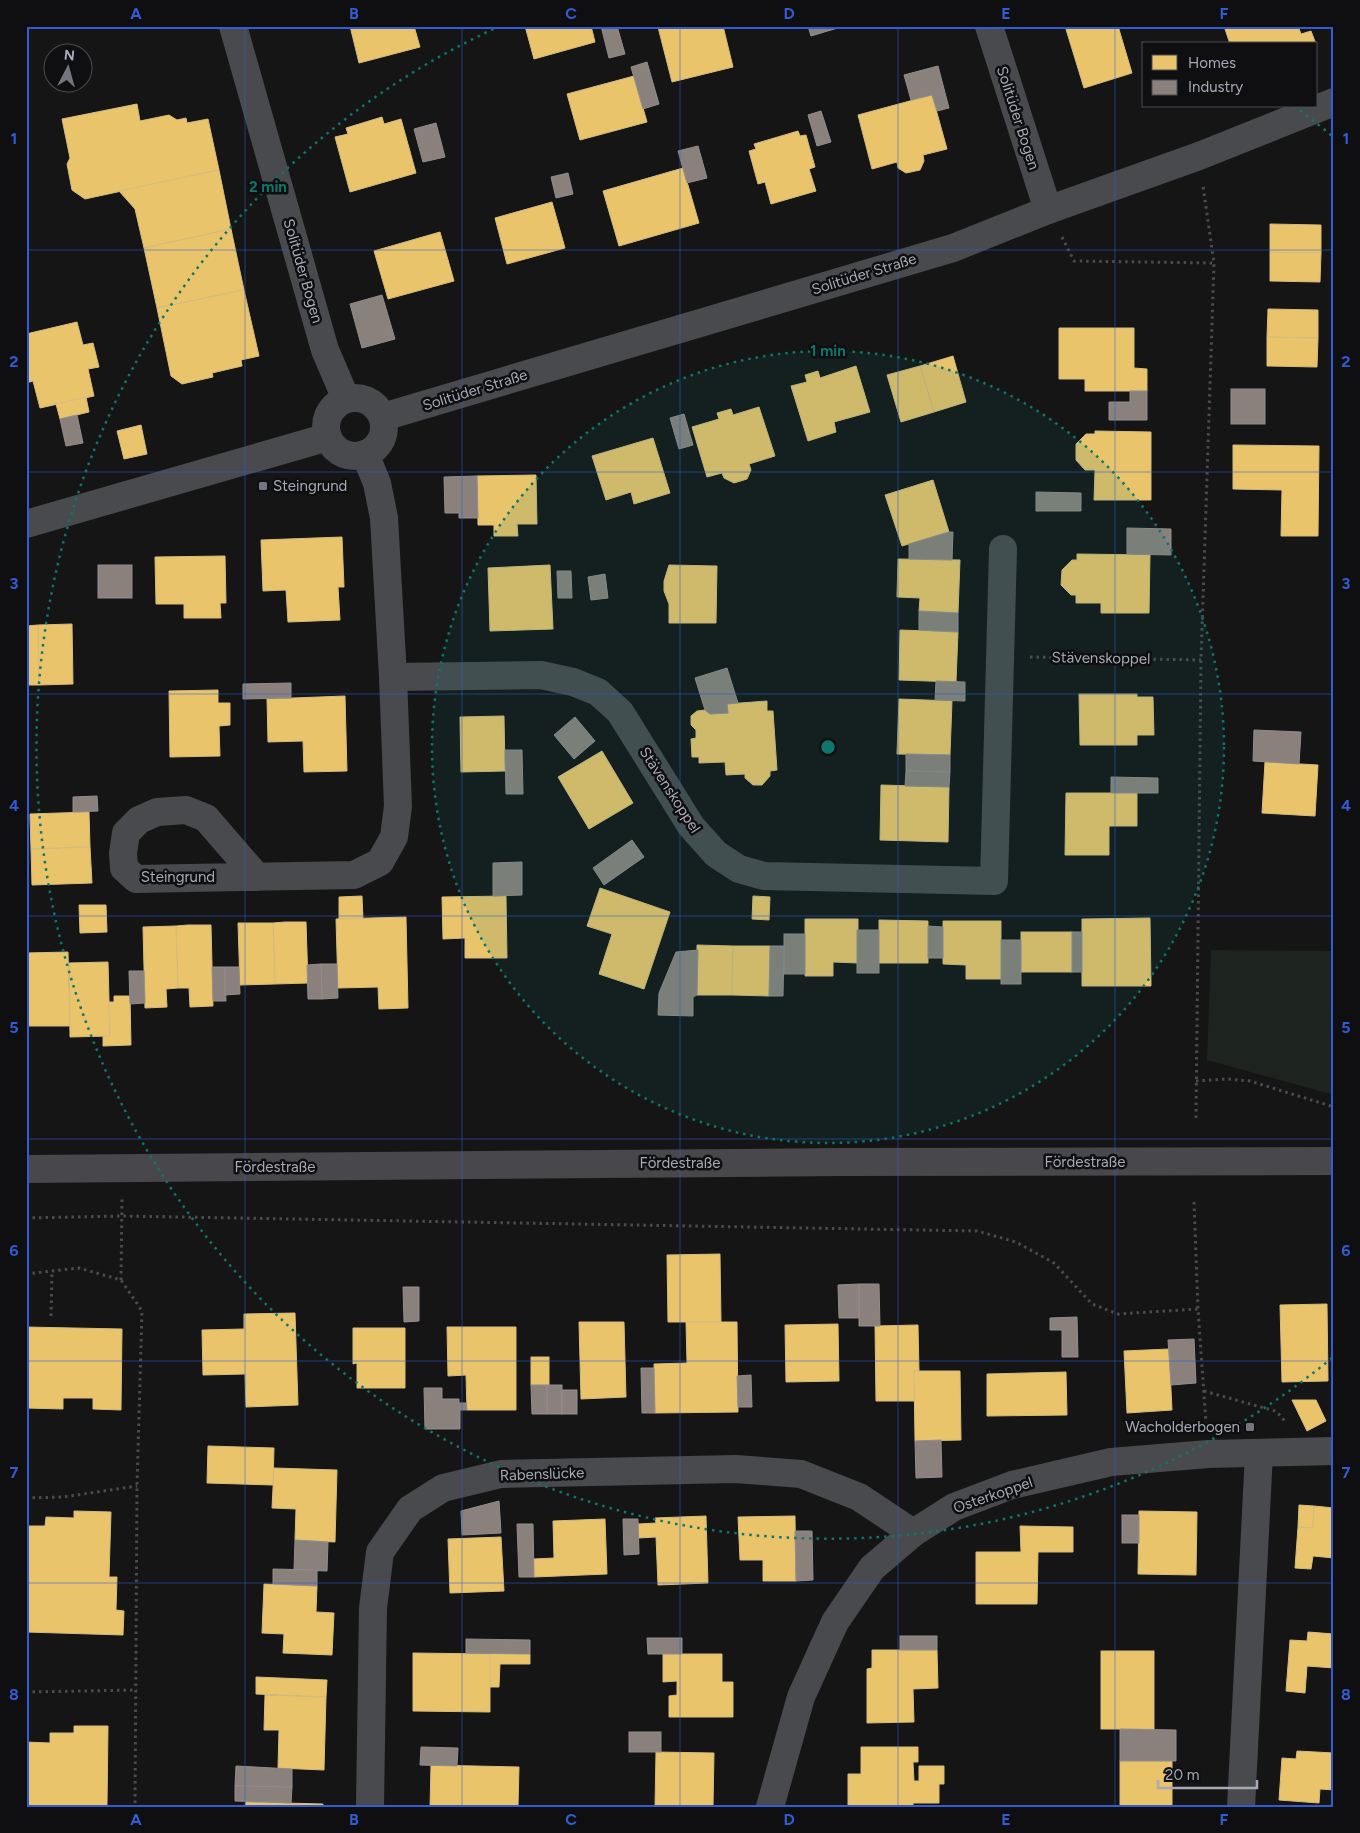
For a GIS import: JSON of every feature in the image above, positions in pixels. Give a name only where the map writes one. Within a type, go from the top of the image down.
[{"type":"main road","name":"Fördestraße","points":[[26,1169],[841,1162],[1334,1161]]},
{"type":"street","name":"Solitüder Bogen","points":[[233,26],[326,350],[346,399]]},
{"type":"street","name":"Solitüder Bogen","points":[[989,26],[1048,210]]},
{"type":"street","name":"Solitüder Straße","points":[[383,417],[952,248],[1048,210],[1199,156],[1334,102]]},
{"type":"street","points":[[346,399],[368,400],[383,417],[385,428],[382,440],[375,449],[365,454],[354,456],[342,453],[333,446],[328,437],[326,425],[329,414],[336,405],[346,399]]},
{"type":"street","points":[[26,524],[328,437]]},
{"type":"street","points":[[257,877],[354,875],[380,862],[394,837],[398,806],[384,518],[377,483],[365,454]]},
{"type":"street","name":"Stävenskoppel","points":[[392,678],[541,675],[573,682],[598,692],[620,712],[691,826],[716,854],[739,869],[764,876],[994,881],[1003,549]]},
{"type":"street","name":"Osterkoppel","points":[[770,1807],[802,1697],[835,1622],[872,1568],[913,1533],[954,1506],[1012,1485],[1112,1462],[1208,1454],[1334,1451]]},
{"type":"street","points":[[1240,1807],[1259,1453]]},
{"type":"street","name":"Rabenslücke","points":[[370,1807],[373,1608],[380,1552],[410,1509],[443,1488],[501,1474],[736,1469],[801,1474],[859,1496],[913,1533]]},
{"type":"path","points":[[1196,1118],[1201,660],[1214,263],[1199,156]]},
{"type":"path","points":[[1048,210],[1074,261],[1214,263]]},
{"type":"path","name":"Stävenskoppel","points":[[1000,657],[1201,660]]},
{"type":"path","points":[[1196,1081],[1250,1081],[1334,1107]]},
{"type":"path","points":[[1194,1202],[1198,1309],[1208,1454]]},
{"type":"path","points":[[26,1218],[121,1216],[977,1231],[1016,1242],[1054,1263],[1092,1304],[1118,1314],[1198,1309]]},
{"type":"path","points":[[121,1216],[120,1280],[142,1311],[137,1486],[135,1807]]},
{"type":"path","points":[[26,1274],[78,1268],[120,1280]]},
{"type":"path","points":[[51,1316],[52,1271]]},
{"type":"path","points":[[1204,1391],[1275,1410],[1286,1423],[1286,1452]]},
{"type":"path","points":[[26,1498],[62,1496],[137,1486]]},
{"type":"path","points":[[26,1692],[137,1690]]},
{"type":"shaded area","points":[[1211,950],[1334,951],[1334,1095],[1207,1060]]},
{"type":"building: Homes","points":[[350,26],[414,26],[420,47],[359,63]]},
{"type":"building: Homes","points":[[525,26],[591,26],[595,42],[534,59]]},
{"type":"building: Homes","points":[[723,26],[733,67],[672,82],[658,27]]},
{"type":"building: Homes","points":[[1065,26],[1118,26],[1132,73],[1084,88]]},
{"type":"building: Homes","points":[[1224,26],[1298,26],[1301,34],[1311,31],[1315,42],[1229,42]]},
{"type":"building: Homes","points":[[634,76],[647,122],[580,140],[567,94]]},
{"type":"building: Homes","points":[[932,95],[947,149],[923,155],[924,161],[920,170],[906,173],[898,168],[897,162],[872,169],[858,115]]},
{"type":"building: Homes","points":[[137,104],[140,121],[169,115],[177,120],[186,118],[187,123],[208,119],[219,170],[85,199],[72,190],[67,164],[70,158],[62,119]]},
{"type":"building: Homes","points":[[382,117],[384,124],[401,119],[416,173],[350,192],[335,137],[348,134],[346,128]]},
{"type":"building: Homes","points":[[798,131],[800,136],[806,135],[815,167],[809,169],[816,191],[771,204],[765,182],[758,184],[749,151],[756,149],[754,144]]},
{"type":"building: Homes","points":[[683,168],[699,223],[619,246],[603,191]]},
{"type":"building: Homes","points":[[219,170],[231,229],[144,248],[135,209],[119,191]]},
{"type":"building: Homes","points":[[552,202],[565,248],[507,264],[495,218]]},
{"type":"building: Homes","points":[[1270,224],[1321,225],[1321,253],[1270,252]]},
{"type":"building: Homes","points":[[231,229],[244,290],[157,308],[144,248]]},
{"type":"building: Homes","points":[[440,232],[454,281],[388,299],[374,251]]},
{"type":"building: Homes","points":[[1270,252],[1321,253],[1320,282],[1270,281]]},
{"type":"building: Homes","points":[[244,290],[259,356],[241,360],[242,366],[212,373],[213,377],[182,384],[171,376],[157,308]]},
{"type":"building: Homes","points":[[1268,309],[1318,310],[1318,338],[1267,337]]},
{"type":"building: Homes","points":[[77,322],[83,345],[93,343],[99,367],[88,369],[94,396],[40,408],[33,381],[26,383],[26,358],[28,358],[26,334]]},
{"type":"building: Homes","points":[[1059,328],[1134,328],[1134,368],[1147,369],[1147,391],[1085,391],[1085,379],[1059,379]]},
{"type":"building: Homes","points":[[1267,337],[1318,338],[1317,367],[1267,366]]},
{"type":"building: Homes","points":[[953,356],[966,402],[934,412],[920,366]]},
{"type":"building: Homes","points":[[856,366],[870,412],[834,422],[836,432],[808,441],[791,386],[807,382],[805,375],[818,371],[820,378]]},
{"type":"building: Homes","points":[[920,366],[934,412],[901,422],[887,375]]},
{"type":"building: Homes","points":[[86,397],[89,412],[60,419],[56,404]]},
{"type":"building: Homes","points":[[759,407],[775,456],[749,464],[751,470],[747,479],[734,483],[724,478],[722,473],[707,477],[692,427],[719,419],[717,413],[731,409],[733,415]]},
{"type":"building: Homes","points":[[141,425],[147,454],[124,459],[117,431]]},
{"type":"building: Homes","points":[[1095,431],[1151,432],[1151,500],[1094,500],[1095,470],[1085,470],[1076,460],[1076,444],[1086,434],[1095,434]]},
{"type":"building: Homes","points":[[653,438],[670,493],[634,504],[631,492],[606,500],[592,456]]},
{"type":"building: Homes","points":[[1233,445],[1319,446],[1318,536],[1281,536],[1282,490],[1233,489]]},
{"type":"building: Homes","points":[[536,475],[537,524],[517,524],[518,536],[494,536],[494,525],[478,525],[477,476]]},
{"type":"building: Homes","points":[[933,480],[949,532],[902,546],[885,495]]},
{"type":"building: Homes","points":[[342,537],[344,587],[338,587],[340,620],[288,622],[286,590],[263,591],[261,540]]},
{"type":"building: Homes","points":[[1077,554],[1150,555],[1149,613],[1101,613],[1101,603],[1076,603],[1076,595],[1071,595],[1061,585],[1062,570],[1072,560],[1077,560]]},
{"type":"building: Homes","points":[[225,556],[226,603],[220,603],[221,618],[184,618],[184,604],[156,604],[155,557]]},
{"type":"building: Homes","points":[[898,559],[960,560],[958,613],[919,611],[920,598],[897,597]]},
{"type":"building: Homes","points":[[550,565],[553,629],[490,631],[488,568]]},
{"type":"building: Homes","points":[[669,565],[717,566],[716,623],[669,623],[669,604],[664,591],[664,581]]},
{"type":"building: Homes","points":[[72,624],[73,684],[39,685],[38,625]]},
{"type":"building: Homes","points":[[38,625],[39,685],[26,685],[26,626]]},
{"type":"building: Homes","points":[[900,630],[958,632],[956,682],[899,680]]},
{"type":"building: Homes","points":[[218,690],[218,703],[230,703],[230,725],[219,726],[220,756],[170,757],[169,691]]},
{"type":"building: Homes","points":[[1079,694],[1137,694],[1137,697],[1153,697],[1154,735],[1137,735],[1137,745],[1080,745]]},
{"type":"building: Homes","points":[[345,696],[347,771],[304,772],[303,741],[268,742],[267,699]]},
{"type":"building: Homes","points":[[899,699],[952,701],[950,755],[897,754]]},
{"type":"building: Homes","points":[[767,701],[767,711],[773,711],[777,770],[770,771],[770,776],[762,785],[753,785],[745,778],[745,774],[726,775],[725,762],[699,763],[699,757],[692,757],[691,739],[696,738],[696,730],[691,725],[691,716],[697,711],[705,710],[710,714],[728,713],[727,704]]},
{"type":"building: Homes","points":[[504,716],[505,771],[461,772],[460,717]]},
{"type":"building: Homes","points":[[602,751],[633,803],[589,829],[558,777]]},
{"type":"building: Homes","points":[[1265,762],[1318,765],[1315,816],[1262,813]]},
{"type":"building: Homes","points":[[881,785],[949,787],[948,842],[880,840]]},
{"type":"building: Homes","points":[[1066,793],[1137,793],[1137,826],[1109,826],[1109,855],[1065,855]]},
{"type":"building: Homes","points":[[89,812],[90,847],[31,849],[30,814]]},
{"type":"building: Homes","points":[[90,847],[92,883],[32,885],[31,849]]},
{"type":"building: Homes","points":[[600,888],[670,912],[644,989],[599,974],[612,934],[587,926]]},
{"type":"building: Homes","points":[[362,896],[363,918],[339,919],[339,897]]},
{"type":"building: Homes","points":[[506,896],[507,958],[465,958],[465,938],[443,939],[442,897]]},
{"type":"building: Homes","points":[[753,896],[770,897],[769,920],[752,919]]},
{"type":"building: Homes","points":[[79,905],[106,905],[107,932],[80,933]]},
{"type":"building: Homes","points":[[406,917],[408,1008],[379,1009],[378,987],[338,988],[336,919]]},
{"type":"building: Homes","points":[[1150,918],[1151,986],[1082,986],[1082,919]]},
{"type":"building: Homes","points":[[805,919],[858,919],[858,963],[833,962],[833,976],[805,976]]},
{"type":"building: Homes","points":[[879,920],[928,921],[928,963],[879,963]]},
{"type":"building: Homes","points":[[943,921],[1001,921],[1001,979],[966,979],[966,965],[943,964]]},
{"type":"building: Homes","points":[[306,922],[308,983],[275,984],[273,923]]},
{"type":"building: Homes","points":[[238,923],[273,923],[275,984],[240,985]]},
{"type":"building: Homes","points":[[211,925],[213,1006],[190,1007],[189,988],[178,988],[176,926]]},
{"type":"building: Homes","points":[[176,926],[178,988],[166,989],[167,1007],[145,1008],[143,927]]},
{"type":"building: Homes","points":[[1021,932],[1072,932],[1072,972],[1021,972]]},
{"type":"building: Homes","points":[[697,945],[733,946],[732,995],[697,995]]},
{"type":"building: Homes","points":[[733,946],[770,946],[769,996],[732,995]]},
{"type":"building: Homes","points":[[68,952],[70,1026],[26,1026],[26,953]]},
{"type":"building: Homes","points":[[108,962],[110,1036],[70,1037],[69,963]]},
{"type":"building: Homes","points":[[114,996],[130,996],[131,1045],[103,1046],[103,1036],[110,1036],[109,1002],[114,1002]]},
{"type":"building: Homes","points":[[720,1254],[721,1322],[668,1322],[667,1255]]},
{"type":"building: Homes","points":[[1327,1304],[1328,1381],[1282,1382],[1280,1305]]},
{"type":"building: Homes","points":[[295,1313],[298,1405],[246,1407],[245,1374],[203,1375],[202,1330],[244,1329],[244,1314]]},
{"type":"building: Homes","points":[[579,1322],[624,1322],[626,1397],[581,1399]]},
{"type":"building: Homes","points":[[686,1322],[737,1322],[738,1412],[655,1413],[654,1364],[687,1363]]},
{"type":"building: Homes","points":[[838,1324],[839,1381],[786,1382],[785,1325]]},
{"type":"building: Homes","points":[[918,1325],[919,1371],[914,1371],[915,1401],[876,1401],[875,1326]]},
{"type":"building: Homes","points":[[26,1327],[122,1329],[121,1410],[93,1409],[93,1398],[63,1398],[63,1409],[26,1408]]},
{"type":"building: Homes","points":[[447,1327],[516,1327],[516,1410],[467,1410],[466,1375],[448,1376]]},
{"type":"building: Homes","points":[[353,1328],[405,1328],[405,1388],[357,1388],[357,1363],[353,1364]]},
{"type":"building: Homes","points":[[1169,1349],[1172,1410],[1127,1413],[1124,1351]]},
{"type":"building: Homes","points":[[531,1357],[549,1357],[549,1385],[531,1385]]},
{"type":"building: Homes","points":[[914,1371],[960,1371],[961,1440],[915,1441]]},
{"type":"building: Homes","points":[[1066,1372],[1067,1415],[987,1416],[987,1374]]},
{"type":"building: Homes","points":[[1292,1400],[1316,1400],[1326,1421],[1307,1431]]},
{"type":"building: Homes","points":[[208,1446],[274,1448],[273,1485],[207,1483]]},
{"type":"building: Homes","points":[[274,1468],[337,1470],[335,1542],[295,1540],[296,1509],[272,1508]]},
{"type":"building: Homes","points":[[1299,1505],[1314,1506],[1313,1528],[1298,1527]]},
{"type":"building: Homes","points":[[1314,1506],[1334,1508],[1334,1558],[1313,1556],[1311,1569],[1295,1568],[1298,1527],[1313,1528]]},
{"type":"building: Homes","points":[[74,1511],[111,1512],[109,1577],[117,1577],[116,1610],[124,1611],[123,1635],[26,1632],[26,1526],[45,1526],[46,1517],[74,1518]]},
{"type":"building: Homes","points":[[1139,1511],[1197,1512],[1196,1575],[1138,1574]]},
{"type":"building: Homes","points":[[706,1516],[708,1583],[658,1585],[656,1537],[639,1538],[638,1524],[656,1523],[655,1518]]},
{"type":"building: Homes","points":[[795,1516],[796,1581],[763,1581],[763,1560],[740,1560],[738,1517]]},
{"type":"building: Homes","points":[[605,1519],[607,1574],[534,1577],[534,1559],[554,1558],[553,1521]]},
{"type":"building: Homes","points":[[1020,1526],[1073,1527],[1073,1552],[1038,1552],[1037,1604],[976,1604],[976,1552],[1021,1552]]},
{"type":"building: Homes","points":[[501,1537],[504,1591],[450,1593],[448,1539]]},
{"type":"building: Homes","points":[[264,1584],[317,1586],[316,1612],[334,1613],[332,1655],[283,1653],[284,1634],[262,1633]]},
{"type":"building: Homes","points":[[1308,1632],[1334,1634],[1334,1668],[1307,1666],[1305,1693],[1286,1691],[1290,1640],[1307,1641]]},
{"type":"building: Homes","points":[[872,1650],[937,1650],[938,1688],[913,1689],[914,1722],[867,1723],[867,1669],[872,1668]]},
{"type":"building: Homes","points":[[1101,1651],[1154,1651],[1154,1729],[1101,1729]]},
{"type":"building: Homes","points":[[413,1653],[490,1654],[490,1712],[413,1711]]},
{"type":"building: Homes","points":[[490,1654],[530,1654],[530,1664],[500,1664],[499,1687],[490,1687]]},
{"type":"building: Homes","points":[[663,1654],[722,1654],[722,1682],[733,1682],[733,1717],[669,1717],[669,1696],[677,1695],[677,1681],[663,1682]]},
{"type":"building: Homes","points":[[256,1677],[327,1680],[326,1697],[256,1694]]},
{"type":"building: Homes","points":[[265,1695],[326,1697],[324,1770],[278,1768],[279,1730],[264,1730]]},
{"type":"building: Homes","points":[[74,1726],[108,1726],[107,1807],[26,1807],[26,1742],[50,1743],[50,1733],[74,1733]]},
{"type":"building: Homes","points":[[861,1747],[918,1747],[918,1762],[913,1762],[914,1781],[919,1781],[919,1766],[944,1766],[944,1784],[939,1784],[939,1803],[913,1803],[913,1807],[848,1807],[848,1774],[861,1774]]},
{"type":"building: Homes","points":[[1297,1751],[1334,1753],[1334,1790],[1320,1789],[1319,1803],[1279,1800],[1282,1758],[1296,1759]]},
{"type":"building: Homes","points":[[656,1752],[714,1753],[713,1807],[655,1807]]},
{"type":"building: Homes","points":[[1120,1761],[1172,1761],[1172,1807],[1120,1807]]},
{"type":"building: Homes","points":[[431,1765],[519,1767],[518,1807],[430,1807]]},
{"type":"building: Homes","points":[[246,1802],[323,1804],[323,1807],[245,1807]]},
{"type":"building: Industry","points":[[601,26],[617,26],[625,54],[609,58]]},
{"type":"building: Industry","points":[[808,26],[840,26],[841,27],[811,36]]},
{"type":"building: Industry","points":[[647,62],[659,104],[643,109],[631,67]]},
{"type":"building: Industry","points":[[938,66],[949,108],[937,111],[932,95],[911,100],[904,75]]},
{"type":"building: Industry","points":[[821,111],[831,142],[817,146],[808,115]]},
{"type":"building: Industry","points":[[436,123],[445,157],[423,162],[414,129]]},
{"type":"building: Industry","points":[[698,146],[707,178],[687,183],[678,151]]},
{"type":"building: Industry","points":[[568,173],[573,194],[556,198],[551,177]]},
{"type":"building: Industry","points":[[382,295],[395,339],[362,348],[350,304]]},
{"type":"building: Industry","points":[[1231,389],[1265,389],[1265,424],[1231,424]]},
{"type":"building: Industry","points":[[1130,391],[1147,391],[1147,420],[1109,420],[1109,402],[1130,402]]},
{"type":"building: Industry","points":[[684,414],[693,445],[679,449],[670,418]]},
{"type":"building: Industry","points":[[77,415],[83,443],[66,446],[60,419]]},
{"type":"building: Industry","points":[[477,476],[478,518],[459,518],[459,513],[445,513],[444,477]]},
{"type":"building: Industry","points":[[1036,492],[1081,493],[1081,511],[1036,511]]},
{"type":"building: Industry","points":[[1127,528],[1171,529],[1171,555],[1127,554]]},
{"type":"building: Industry","points":[[953,532],[952,560],[909,559],[909,544]]},
{"type":"building: Industry","points":[[98,565],[132,565],[132,598],[98,598]]},
{"type":"building: Industry","points":[[557,571],[571,571],[572,598],[558,598]]},
{"type":"building: Industry","points":[[605,574],[608,598],[591,600],[588,577]]},
{"type":"building: Industry","points":[[919,611],[958,613],[958,632],[919,630]]},
{"type":"building: Industry","points":[[727,668],[738,703],[727,704],[728,713],[710,714],[705,710],[695,678]]},
{"type":"building: Industry","points":[[936,681],[965,682],[965,701],[935,700]]},
{"type":"building: Industry","points":[[291,683],[291,698],[243,699],[243,684]]},
{"type":"building: Industry","points":[[575,717],[595,741],[574,759],[554,735]]},
{"type":"building: Industry","points":[[1254,730],[1301,732],[1299,764],[1253,761]]},
{"type":"building: Industry","points":[[505,750],[522,750],[523,794],[506,794]]},
{"type":"building: Industry","points":[[906,754],[950,755],[950,772],[906,771]]},
{"type":"building: Industry","points":[[906,771],[950,772],[949,787],[905,786]]},
{"type":"building: Industry","points":[[1111,777],[1158,778],[1158,793],[1111,793]]},
{"type":"building: Industry","points":[[97,796],[98,811],[73,812],[73,797]]},
{"type":"building: Industry","points":[[632,840],[644,857],[604,885],[593,868]]},
{"type":"building: Industry","points":[[522,862],[522,895],[493,896],[493,863]]},
{"type":"building: Industry","points":[[928,926],[943,927],[943,958],[928,958]]},
{"type":"building: Industry","points":[[857,930],[879,930],[879,973],[857,973]]},
{"type":"building: Industry","points":[[1072,932],[1082,932],[1082,972],[1072,972]]},
{"type":"building: Industry","points":[[784,934],[805,934],[805,974],[784,974]]},
{"type":"building: Industry","points":[[1001,940],[1021,940],[1021,984],[1001,984]]},
{"type":"building: Industry","points":[[770,946],[784,946],[783,996],[769,996]]},
{"type":"building: Industry","points":[[698,950],[697,995],[693,997],[693,1016],[658,1015],[659,993],[676,952]]},
{"type":"building: Industry","points":[[321,964],[337,964],[338,998],[322,999]]},
{"type":"building: Industry","points":[[321,964],[322,999],[308,999],[307,965]]},
{"type":"building: Industry","points":[[212,967],[225,967],[226,1001],[213,1001]]},
{"type":"building: Industry","points":[[225,967],[239,967],[240,994],[225,995]]},
{"type":"building: Industry","points":[[129,971],[144,971],[145,1003],[130,1004]]},
{"type":"building: Industry","points":[[859,1284],[859,1318],[839,1318],[838,1285]]},
{"type":"building: Industry","points":[[859,1284],[879,1284],[880,1326],[859,1326]]},
{"type":"building: Industry","points":[[403,1287],[419,1287],[419,1321],[404,1322]]},
{"type":"building: Industry","points":[[1077,1317],[1078,1357],[1062,1357],[1062,1330],[1050,1330],[1050,1318]]},
{"type":"building: Industry","points":[[1194,1339],[1196,1383],[1171,1385],[1168,1340]]},
{"type":"building: Industry","points":[[641,1368],[654,1368],[655,1413],[642,1413]]},
{"type":"building: Industry","points":[[751,1375],[752,1407],[738,1407],[737,1376]]},
{"type":"building: Industry","points":[[531,1385],[547,1385],[547,1414],[532,1414]]},
{"type":"building: Industry","points":[[547,1385],[562,1385],[562,1414],[547,1414]]},
{"type":"building: Industry","points":[[424,1388],[442,1388],[442,1399],[459,1399],[459,1403],[466,1403],[467,1410],[460,1410],[460,1429],[425,1429]]},
{"type":"building: Industry","points":[[562,1390],[577,1390],[577,1414],[562,1414]]},
{"type":"building: Industry","points":[[941,1440],[942,1477],[916,1478],[915,1441]]},
{"type":"building: Industry","points":[[499,1501],[501,1533],[462,1535],[461,1511]]},
{"type":"building: Industry","points":[[1122,1515],[1139,1515],[1139,1543],[1122,1543]]},
{"type":"building: Industry","points":[[623,1519],[638,1519],[639,1554],[624,1555]]},
{"type":"building: Industry","points":[[517,1524],[533,1524],[534,1577],[519,1577]]},
{"type":"building: Industry","points":[[795,1531],[812,1531],[813,1580],[796,1581]]},
{"type":"building: Industry","points":[[295,1540],[328,1542],[327,1571],[294,1570]]},
{"type":"building: Industry","points":[[273,1569],[317,1570],[317,1586],[273,1584]]},
{"type":"building: Industry","points":[[900,1636],[937,1636],[937,1650],[900,1650]]},
{"type":"building: Industry","points":[[647,1638],[682,1638],[682,1654],[648,1654]]},
{"type":"building: Industry","points":[[466,1639],[530,1640],[530,1654],[466,1653]]},
{"type":"building: Industry","points":[[1120,1729],[1176,1730],[1176,1761],[1120,1761]]},
{"type":"building: Industry","points":[[629,1732],[661,1732],[661,1752],[629,1752]]},
{"type":"building: Industry","points":[[421,1747],[458,1748],[457,1766],[420,1765]]},
{"type":"building: Industry","points":[[236,1766],[292,1769],[292,1787],[235,1786]]},
{"type":"building: Industry","points":[[235,1786],[292,1787],[291,1803],[235,1801]]},
{"type":"place","name":"Steingrund","points":[[263,486]]},
{"type":"place","name":"Wacholderbogen","points":[[1250,1427]]}]
